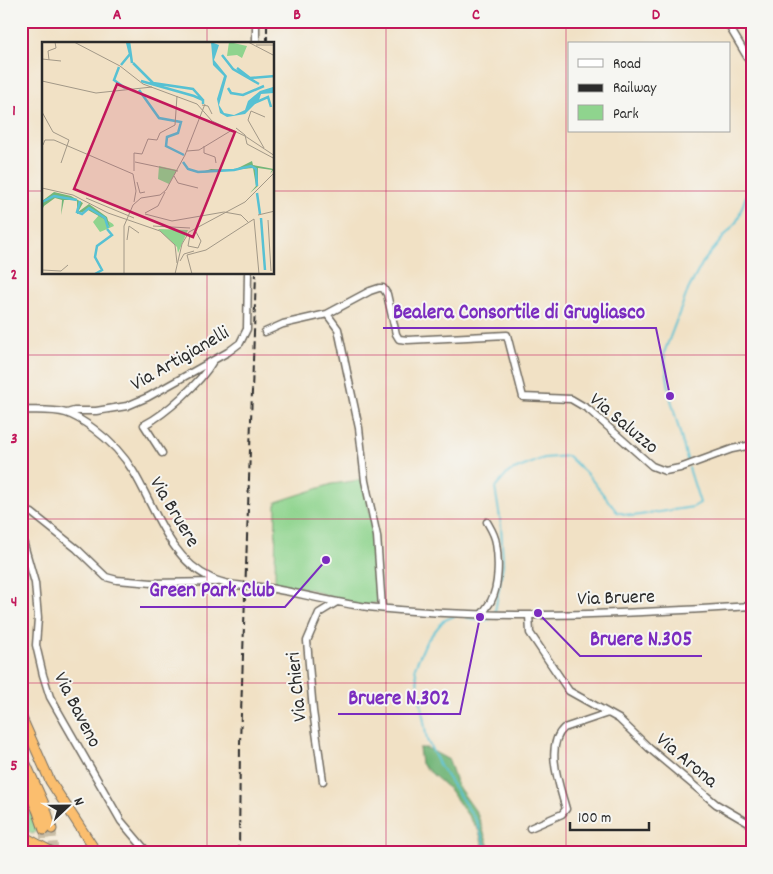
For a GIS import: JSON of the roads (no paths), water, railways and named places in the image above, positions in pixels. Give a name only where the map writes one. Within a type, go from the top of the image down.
[{"type":"highway","points":[[21,716],[50,781],[97,853]]},
{"type":"highway","points":[[21,753],[45,806],[48,829],[21,774]]},
{"type":"highway","points":[[21,836],[54,853]]},
{"type":"street","points":[[256,21],[256,42]]},
{"type":"street","points":[[726,21],[752,65]]},
{"type":"street","name":"Via Artigianelli","points":[[66,413],[127,406],[148,397],[234,348],[244,337],[247,329],[248,275]]},
{"type":"street","name":"Via Saluzzo","points":[[326,314],[370,292],[383,288],[387,294],[396,334],[399,339],[507,335],[523,397],[571,399],[588,409],[652,466],[665,471],[732,449],[752,445]]},
{"type":"street","points":[[264,332],[283,324],[326,314],[338,330],[352,391],[364,481],[377,536],[382,608]]},
{"type":"street","points":[[162,453],[144,425],[162,415],[207,373],[214,360]]},
{"type":"street","name":"Via Bruere","points":[[21,410],[66,413],[89,426],[118,450],[134,471],[164,528],[182,556],[200,572],[221,582],[273,588],[337,602],[382,608],[482,614],[529,615],[752,606]]},
{"type":"street","points":[[21,518],[26,512],[32,513],[77,549],[106,577],[117,580],[152,583],[221,582]]},
{"type":"street","points":[[482,614],[491,600],[496,586],[496,545],[494,534],[487,522]]},
{"type":"street","name":"Via Baveno","points":[[21,534],[35,583],[38,618],[36,645],[50,697],[121,821],[148,853]]},
{"type":"street","name":"Via Chieri","points":[[323,781],[313,711],[307,641],[319,613],[337,602]]},
{"type":"street","name":"Via Arona","points":[[529,615],[530,633],[569,691],[619,719],[648,748],[716,804],[752,825]]},
{"type":"street","points":[[530,828],[562,814],[566,809],[555,766],[555,746],[559,733],[564,728],[608,713]]},
{"type":"waterway","points":[[688,463],[670,396],[664,353],[688,290],[703,262],[737,221],[746,196],[752,190]]},
{"type":"waterway","points":[[495,612],[503,564],[501,524],[495,488],[509,472],[544,458],[568,456],[588,475],[617,512],[633,516],[693,507],[700,503],[689,468]]},
{"type":"waterway","points":[[454,616],[443,621],[426,642],[415,667],[427,740],[440,766],[477,822],[488,853]]},
{"type":"waterway","points":[[466,617],[482,621],[490,619]]},
{"type":"tunnel","points":[[52,829],[54,853]]},
{"type":"tunnel","points":[[44,830],[46,853]]},
{"type":"railway","points":[[267,21],[267,42]]},
{"type":"railway","points":[[239,853],[240,743],[256,275]]},
{"type":"place","name":"Bealera Consortile di Grugliasco","points":[[670,396]]},
{"type":"place","name":"Green Park Club","points":[[326,560]]},
{"type":"place","name":"Bruere N.305","points":[[538,613]]},
{"type":"place","name":"Bruere N.302","points":[[480,617]]}]
